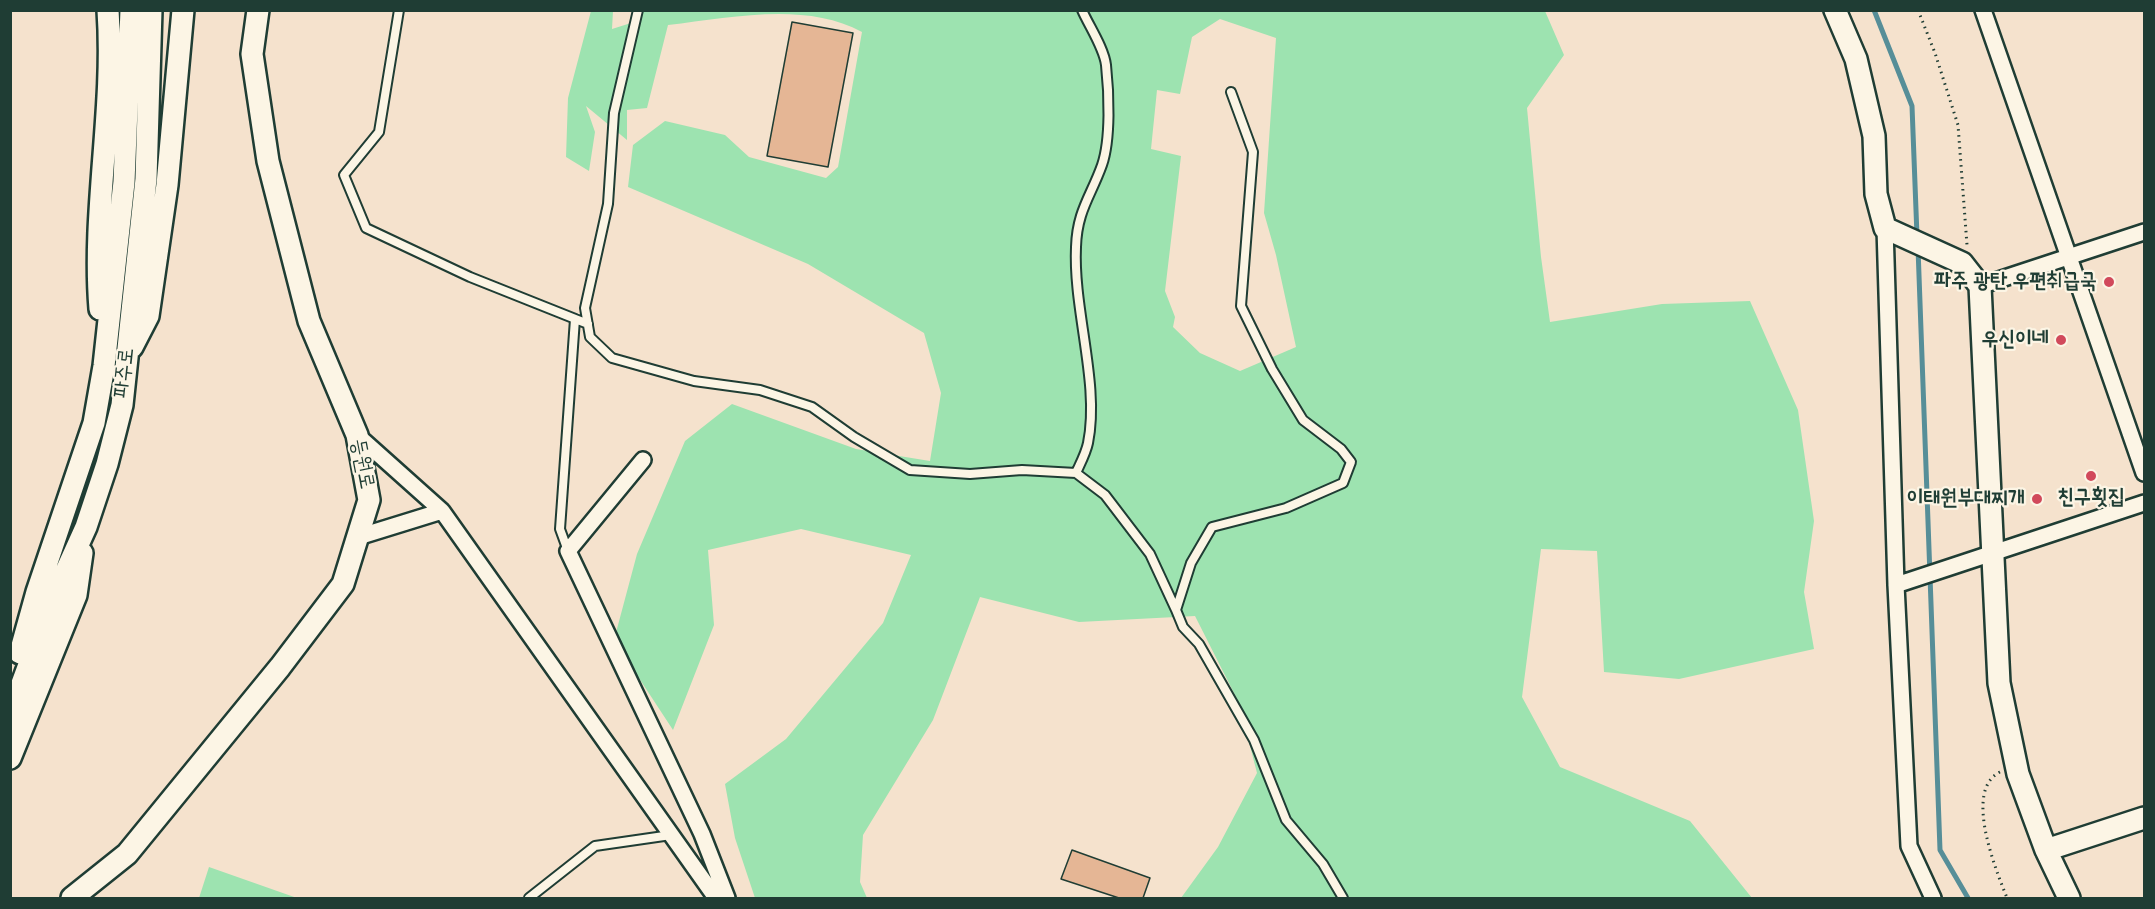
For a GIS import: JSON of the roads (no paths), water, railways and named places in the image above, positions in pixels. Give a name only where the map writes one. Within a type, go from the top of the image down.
[{"type":"main road","points":[[104,366],[98,290],[110,41],[108,10]]},
{"type":"main road","name":"파주로","points":[[10,673],[19,656],[37,592],[94,423],[104,366],[124,182],[132,10]]},
{"type":"main road","name":"파주로","points":[[10,716],[53,600],[86,527],[107,464],[122,405],[146,178],[151,10]]},
{"type":"main road","points":[[127,355],[148,316],[167,185],[183,10]]},
{"type":"main road","name":"등원로","points":[[72,898],[127,854],[280,667],[343,584],[369,500],[357,435],[309,321],[268,161],[252,54],[258,10]]},
{"type":"main road","points":[[1835,10],[1859,70],[1874,136],[1876,194],[1884,228],[1962,263],[1980,286],[1984,557],[1999,683],[2018,774],[2046,850],[2069,898]]},
{"type":"main road","points":[[10,758],[76,595],[86,527]]},
{"type":"main road","points":[[10,642],[37,592]]},
{"type":"main road","points":[[2046,850],[2145,818]]},
{"type":"street","points":[[1983,10],[2145,473]]},
{"type":"street","points":[[1884,228],[1896,585],[1909,846],[1934,898]]},
{"type":"street","points":[[1980,286],[2145,232]]},
{"type":"street","points":[[357,435],[442,511],[716,898]]},
{"type":"street","points":[[643,460],[568,551],[702,834],[727,898]]},
{"type":"street","points":[[1896,585],[2145,503]]},
{"type":"street","points":[[358,537],[442,511]]},
{"type":"lane","points":[[399,10],[379,132],[344,175],[366,228],[470,277],[588,324]]},
{"type":"lane","points":[[638,10],[614,113],[608,204],[585,308],[590,337],[612,358],[694,381],[760,390],[812,407],[854,437],[910,470],[970,474],[1022,470],[1076,473],[1105,495],[1150,554],[1183,627],[1199,644],[1254,740],[1286,820],[1323,864],[1343,898]]},
{"type":"lane","points":[[1076,473],[1088,443],[1089,403],[1088,369],[1075,283],[1076,244],[1082,208],[1102,165],[1107,145],[1106,62],[1082,10]]},
{"type":"lane","points":[[1176,609],[1191,563],[1212,527],[1286,508],[1343,483],[1351,462],[1341,449],[1303,420],[1272,369],[1241,306],[1252,152],[1231,92]]},
{"type":"lane","points":[[568,551],[560,529],[574,319]]},
{"type":"lane","points":[[529,898],[595,846],[671,835]]},
{"type":"waterway","points":[[1874,10],[1912,106],[1917,236]]},
{"type":"waterway","points":[[1918,248],[1940,850],[1968,898]]},
{"type":"place","name":"파주 광탄 우편취급국","points":[[2109,282]]},
{"type":"place","name":"우신이네","points":[[2061,340]]},
{"type":"place","name":"친구횟집","points":[[2091,476]]},
{"type":"place","name":"이태원부대찌개","points":[[2037,499]]}]
